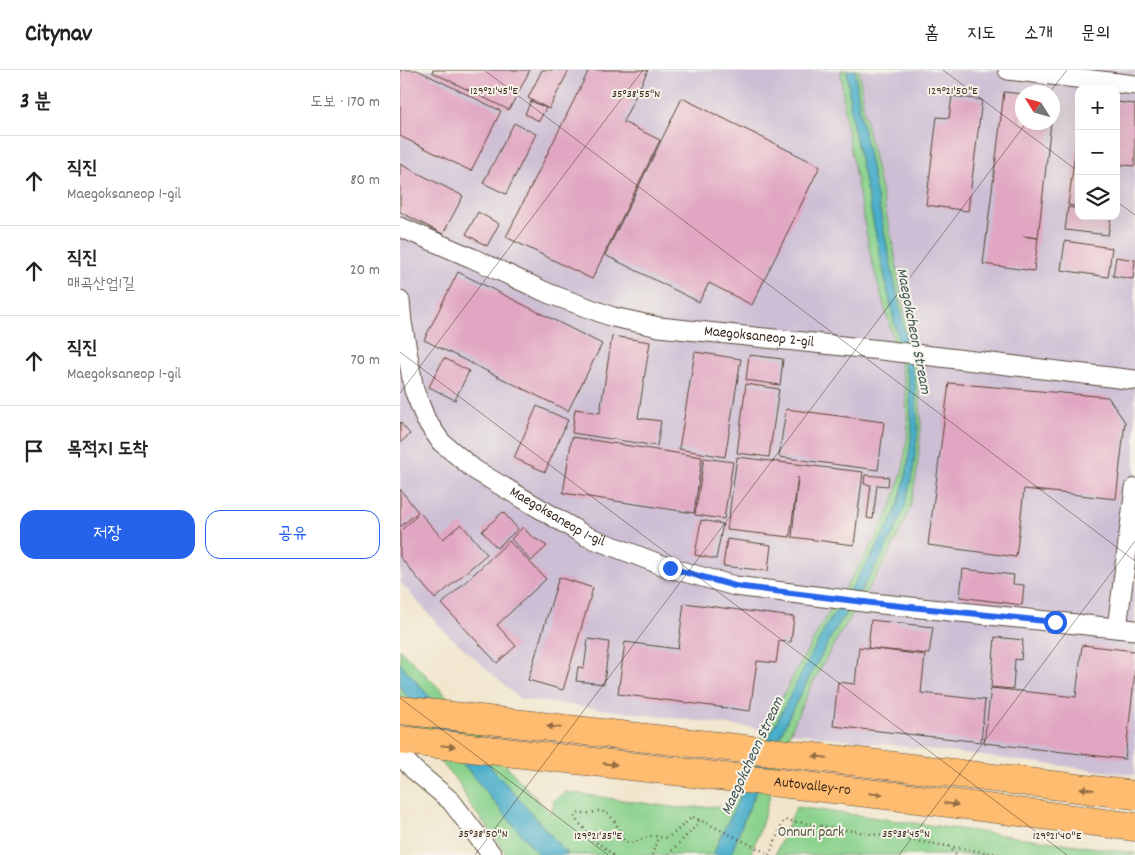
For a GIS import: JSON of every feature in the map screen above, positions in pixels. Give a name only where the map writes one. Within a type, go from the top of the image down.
[{"type":"highway","points":[[400,710],[1135,795]]},
{"type":"highway","name":"Autovalley-ro","points":[[400,740],[902,797],[1135,828]]},
{"type":"street","points":[[1008,70],[1135,85]]},
{"type":"street","name":"Maegoksaneop 2-gil","points":[[400,227],[550,294],[613,317],[659,326],[1135,380]]},
{"type":"street","name":"Maegoksaneop 1-gil","points":[[400,301],[414,390],[426,420],[442,442],[475,470],[586,536],[670,568],[735,586],[872,603],[1126,629]]},
{"type":"street","points":[[1126,629],[1135,488]]},
{"type":"street","points":[[400,755],[414,770],[451,801],[492,855]]},
{"type":"path","points":[[613,855],[591,839],[586,830],[575,819],[577,813],[598,811],[604,813],[614,820],[624,841],[627,843],[633,843],[652,836],[665,838],[674,834],[692,817],[723,830],[769,854],[784,820],[1003,855]]},
{"type":"path","points":[[669,855],[674,847],[692,831],[699,820]]},
{"type":"path","points":[[652,855],[658,837]]},
{"type":"path","points":[[949,846],[956,855]]},
{"type":"shaded area","points":[[400,70],[1135,70],[1135,775],[520,699],[443,630],[400,582]]},
{"type":"green space","points":[[841,70],[847,70],[851,116],[895,326],[909,383],[912,429],[907,471],[898,505],[889,525],[780,715],[713,855],[568,855],[400,663],[400,649],[443,692],[551,814],[554,800],[566,792],[678,808],[725,807],[823,622],[868,552],[883,524],[893,502],[903,469],[908,430],[905,384],[871,258],[845,119]]},
{"type":"green space","points":[[855,70],[859,70],[864,112],[894,250],[906,322],[919,381],[921,428],[917,472],[910,508],[886,560],[838,637],[799,712],[787,740],[759,833],[750,855],[731,855],[743,822],[789,716],[832,635],[863,588],[913,472],[915,382],[860,113]]},
{"type":"green space","points":[[400,687],[539,855],[506,855],[470,805],[459,783],[400,715]]},
{"type":"green space","name":"Onnuri park","points":[[796,807],[1135,853],[1135,855],[775,855]]},
{"type":"water","points":[[847,70],[855,70],[860,113],[915,382],[918,429],[913,472],[905,507],[896,528],[881,558],[832,635],[789,716],[743,822],[731,855],[713,855],[780,715],[826,626],[873,554],[889,525],[898,505],[907,471],[912,429],[909,383],[895,326],[851,116]]},
{"type":"water","points":[[400,663],[568,855],[539,855],[400,687]]},
{"type":"building","points":[[400,70],[417,70],[501,111],[471,171],[400,136]]},
{"type":"building","points":[[433,70],[530,70],[509,110],[432,72]]},
{"type":"building","points":[[542,70],[569,70],[549,109],[528,98]]},
{"type":"building","points":[[589,70],[648,70],[623,122],[660,140],[592,279],[506,237]]},
{"type":"building","points":[[1004,92],[1015,93],[1015,130],[1050,130],[1034,271],[983,264]]},
{"type":"building","points":[[952,96],[982,100],[968,211],[926,205],[937,117],[949,118]]},
{"type":"building","points":[[682,98],[820,166],[752,305],[709,283],[699,302],[605,255]]},
{"type":"building","points":[[531,101],[546,108],[539,121],[525,114]]},
{"type":"building","points":[[1120,102],[1135,104],[1135,166],[1120,164]]},
{"type":"building","points":[[514,123],[536,134],[506,194],[483,183]]},
{"type":"building","points":[[1075,153],[1075,206],[1068,205]]},
{"type":"building","points":[[400,164],[463,196],[443,234],[400,212]]},
{"type":"building","points":[[1068,207],[1075,208],[1075,220],[1110,220],[1108,235],[1065,230]]},
{"type":"building","points":[[478,212],[499,224],[487,246],[466,234]]},
{"type":"building","points":[[1065,241],[1112,248],[1108,277],[1061,270]]},
{"type":"building","points":[[1116,257],[1135,260],[1133,279],[1113,276]]},
{"type":"building","points":[[458,272],[602,344],[568,411],[424,340]]},
{"type":"building","points":[[612,336],[650,342],[638,418],[661,421],[657,446],[572,433],[575,409],[600,413]]},
{"type":"building","points":[[695,352],[741,359],[725,457],[679,449]]},
{"type":"building","points":[[749,355],[783,359],[780,385],[746,380]]},
{"type":"building","points":[[444,358],[469,371],[455,400],[429,387]]},
{"type":"building","points":[[949,383],[1108,397],[1125,422],[1116,499],[1024,489],[1016,557],[928,545]]},
{"type":"building","points":[[746,384],[779,389],[769,457],[737,453]]},
{"type":"building","points":[[537,406],[568,420],[545,472],[514,458]]},
{"type":"building","points":[[786,409],[884,422],[878,470],[779,457]]},
{"type":"building","points":[[400,422],[410,434],[400,443]]},
{"type":"building","points":[[572,437],[702,457],[694,513],[563,493]]},
{"type":"building","points":[[737,457],[863,472],[854,545],[792,537],[798,477],[790,537],[727,530]]},
{"type":"building","points":[[704,458],[733,462],[724,519],[695,515]]},
{"type":"building","points":[[865,475],[889,477],[888,486],[877,485],[873,519],[867,518],[871,485],[864,484]]},
{"type":"building","points":[[400,489],[418,512],[400,527]]},
{"type":"building","points":[[503,512],[518,529],[497,548],[482,531]]},
{"type":"building","points":[[420,513],[443,539],[461,524],[487,554],[435,599],[400,557],[400,531]]},
{"type":"building","points":[[701,520],[723,524],[716,559],[695,555]]},
{"type":"building","points":[[523,527],[531,536],[547,546],[531,561],[511,539]]},
{"type":"building","points":[[727,539],[771,545],[768,571],[723,566]]},
{"type":"building","points":[[509,541],[546,579],[497,625],[516,646],[497,663],[442,604]]},
{"type":"building","points":[[963,569],[1014,575],[1013,584],[1024,585],[1022,605],[960,597]]},
{"type":"building","points":[[559,577],[593,588],[563,690],[528,680]]},
{"type":"building","points":[[684,603],[794,617],[791,642],[779,641],[776,663],[757,661],[750,711],[618,694],[625,642],[678,649]]},
{"type":"building","points":[[871,620],[933,627],[929,654],[868,648]]},
{"type":"building","points":[[995,637],[1023,640],[1021,660],[1015,659],[1013,689],[991,687]]},
{"type":"building","points":[[588,639],[609,642],[604,684],[576,681],[578,667],[584,668]]},
{"type":"building","points":[[1082,645],[1135,651],[1135,672],[1125,759],[984,743],[991,688],[1076,697]]},
{"type":"building","points":[[859,647],[925,655],[921,693],[985,700],[981,742],[833,726],[838,682],[855,684]]},
{"type":"route","points":[[670,568],[735,586],[872,603],[1055,622]]},
{"type":"water label","name":"Maegokcheon Stream","points":[[913,331]]},
{"type":"water label","name":"Maegokcheon Stream","points":[[753,756]]}]
